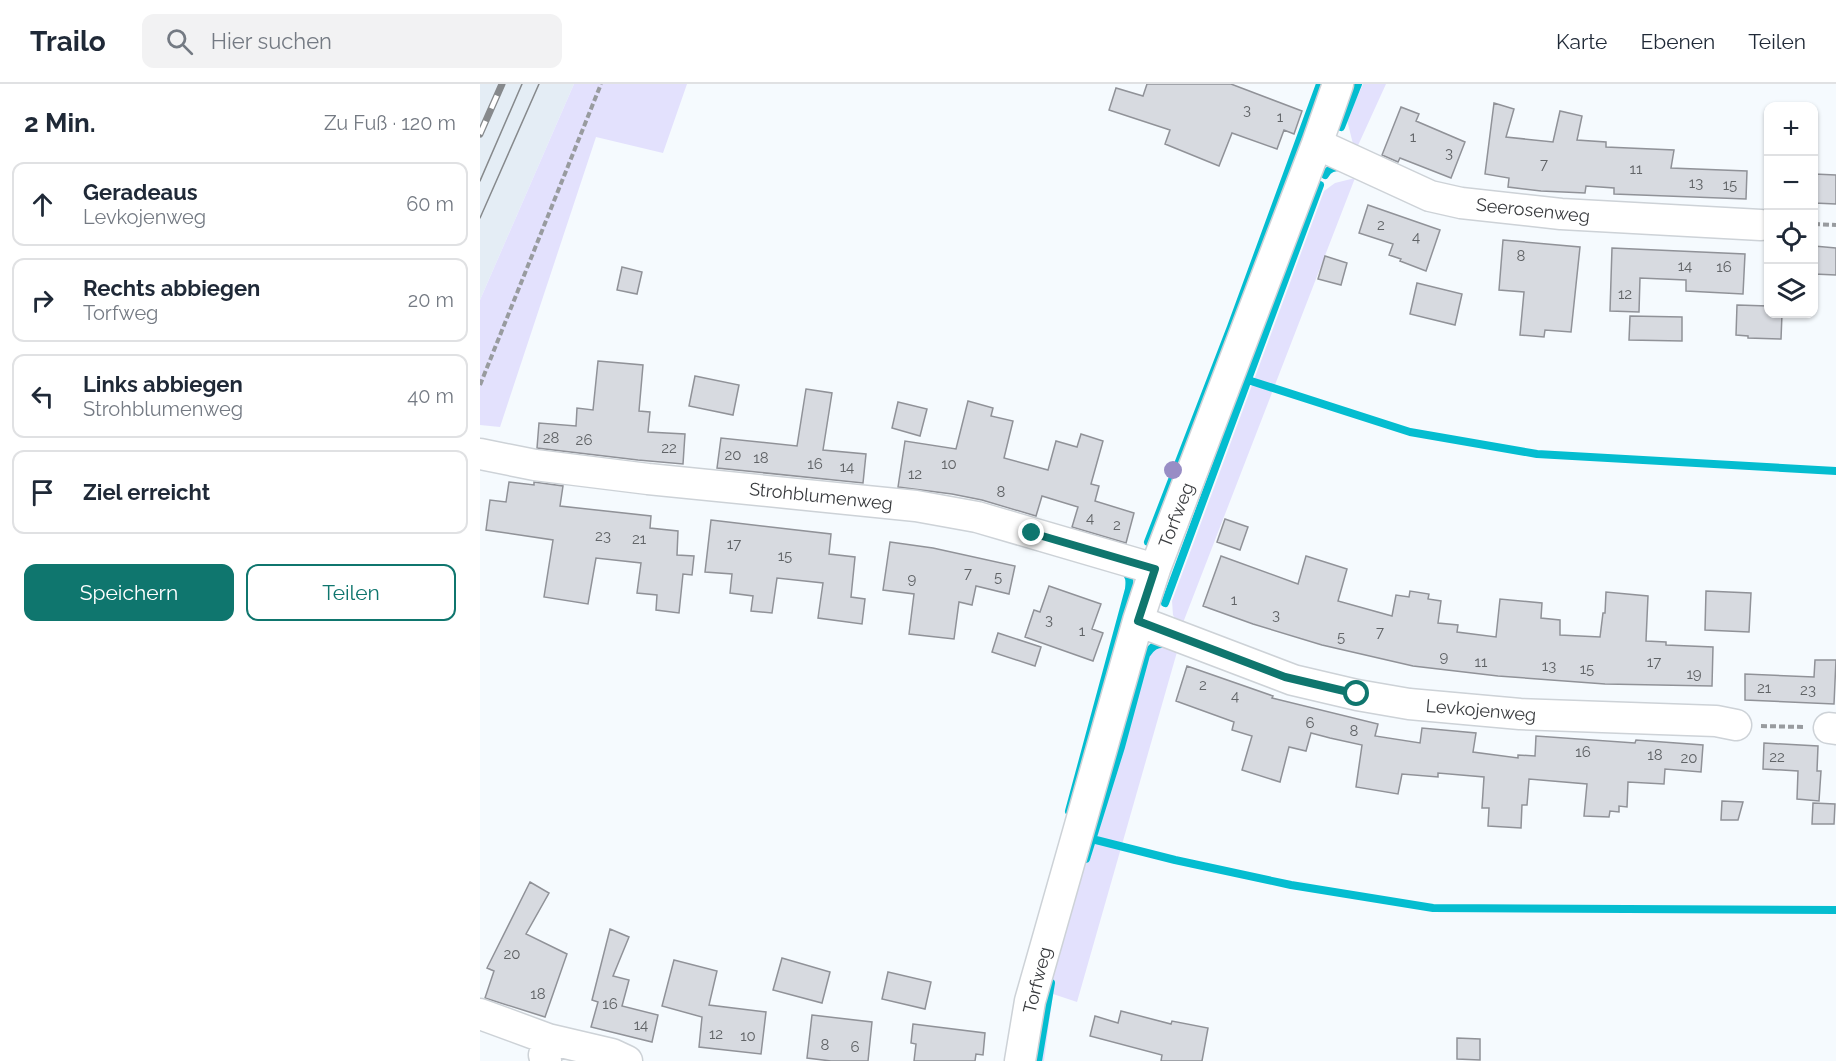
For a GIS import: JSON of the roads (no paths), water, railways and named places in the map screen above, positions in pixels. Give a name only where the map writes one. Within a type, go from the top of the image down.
[{"type":"street","name":"Torfweg","points":[[1020,1061],[1030,1001],[1138,621],[1155,569],[1338,84]]},
{"type":"street","name":"Seerosenweg","points":[[1317,144],[1430,196],[1461,203],[1561,214],[1761,225]]},
{"type":"street","name":"Strohblumenweg","points":[[480,454],[535,465],[916,506],[977,518],[1155,569]]},
{"type":"street","name":"Levkojenweg","points":[[1138,621],[1293,680],[1409,704],[1520,714],[1726,723]]},
{"type":"street","points":[[480,1014],[547,1050],[612,1054],[627,1061]]},
{"type":"waterway","points":[[1148,542],[1231,327],[1320,84]]},
{"type":"waterway","points":[[1341,127],[1358,84]]},
{"type":"waterway","points":[[1325,175],[1332,168],[1341,167]]},
{"type":"waterway","points":[[1165,603],[1320,185]]},
{"type":"waterway","points":[[1248,380],[1410,432],[1537,454],[1836,471]]},
{"type":"waterway","points":[[1069,811],[1129,589],[1129,578],[1123,570]]},
{"type":"waterway","points":[[1086,859],[1121,747],[1146,655],[1154,646],[1166,644]]},
{"type":"waterway","points":[[1092,839],[1291,885],[1433,908],[1836,910]]},
{"type":"waterway","points":[[1038,1061],[1051,983]]},
{"type":"tram line","points":[[480,181],[522,84]]},
{"type":"tram line","points":[[480,218],[539,84]]},
{"type":"railway","points":[[480,134],[502,84]]}]
